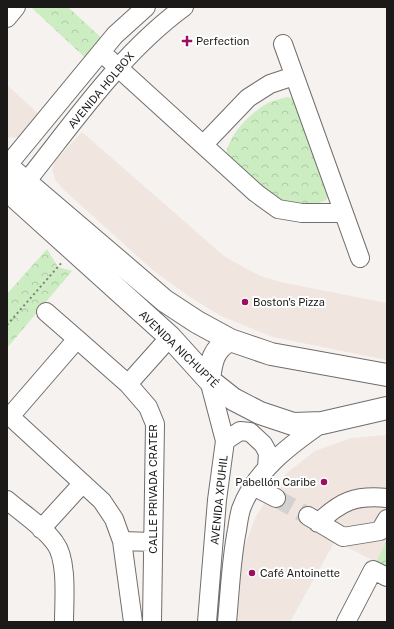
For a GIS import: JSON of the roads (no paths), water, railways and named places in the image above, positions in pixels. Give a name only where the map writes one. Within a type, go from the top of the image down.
[{"type":"main road","name":"AVENIDA NICHUPTÉ","points":[[7,166],[16,186],[74,250],[170,337],[209,380],[233,399],[274,418],[294,424],[322,423],[379,410]]},
{"type":"main road","name":"AVENIDA NICHUPTÉ","points":[[16,186],[165,301],[188,317],[230,340],[271,354],[377,374]]},
{"type":"main road","points":[[170,337],[180,333],[184,329],[188,317]]},
{"type":"main road","points":[[209,380],[214,354],[223,343],[230,340]]},
{"type":"main road","points":[[377,374],[385,391],[384,400],[379,410]]},
{"type":"street","points":[[7,18],[16,7]]},
{"type":"street","points":[[7,166],[101,52],[116,35],[146,7]]},
{"type":"street","name":"AVENIDA HOLBOX","points":[[16,186],[137,47],[168,19],[184,7]]},
{"type":"street","points":[[283,44],[360,258]]},
{"type":"street","points":[[101,52],[256,193],[278,209],[302,212],[343,213]]},
{"type":"street","points":[[203,145],[248,98],[270,84],[294,76]]},
{"type":"street","name":"CALLE PRIVADA CRATER","points":[[46,312],[128,384],[148,407],[155,424],[152,622]]},
{"type":"street","points":[[128,384],[170,337]]},
{"type":"street","points":[[77,339],[13,413],[14,420],[102,501],[114,519],[122,541],[133,622]]},
{"type":"street","name":"AVENIDA XPUHIL","points":[[207,622],[216,500],[225,441],[209,380]]},
{"type":"street","name":"AVENIDA XPUHIL","points":[[227,622],[234,546],[241,509],[254,486],[267,468],[286,448],[322,423]]},
{"type":"street","points":[[225,441],[240,431],[250,432],[263,444],[268,453],[267,468]]},
{"type":"street","points":[[42,529],[82,484]]},
{"type":"street","points":[[254,486],[276,498]]},
{"type":"street","points":[[387,498],[371,497],[345,501],[313,519],[343,537],[380,531],[387,519]]},
{"type":"street","points":[[7,500],[42,529],[56,544],[62,560],[64,622]]},
{"type":"street","points":[[122,541],[153,542]]},
{"type":"street","points":[[346,622],[373,570],[387,577]]},
{"type":"tunnel","points":[[276,498],[308,516]]},
{"type":"place","name":"Perfection","points":[[187,41]]},
{"type":"place","name":"Boston's Pizza","points":[[245,302]]},
{"type":"place","name":"Pabellón Caribe","points":[[324,482]]},
{"type":"place","name":"Café Antoinette","points":[[252,573]]}]
